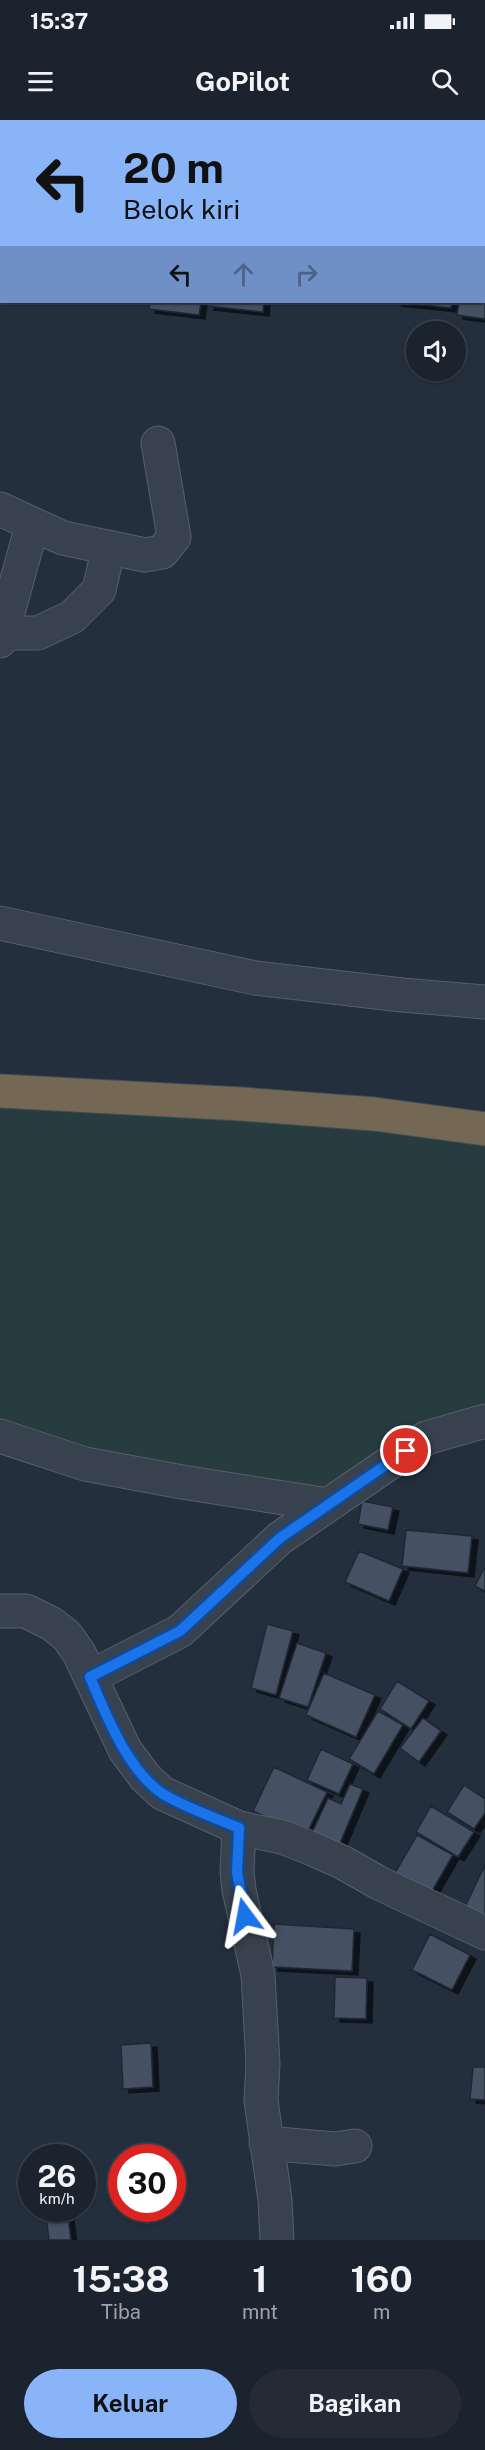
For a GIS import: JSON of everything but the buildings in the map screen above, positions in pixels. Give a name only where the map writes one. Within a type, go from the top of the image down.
[{"type":"highway","points":[[0,1091],[351,1113],[485,1129]]},
{"type":"street","points":[[0,509],[63,538],[153,555],[169,546],[174,537],[158,443]]},
{"type":"street","points":[[32,525],[1,637],[38,633],[72,617],[99,590],[110,547]]},
{"type":"street","points":[[0,923],[255,978],[390,994],[485,1002]]},
{"type":"street","points":[[90,1677],[180,1631],[280,1538],[426,1438],[485,1421]]},
{"type":"street","points":[[0,1436],[85,1464],[328,1505]]},
{"type":"street","points":[[0,1611],[26,1611],[52,1624],[67,1636],[79,1653],[117,1736],[145,1777],[162,1793],[239,1828],[282,1837],[308,1847],[485,1933]]},
{"type":"street","points":[[239,1828],[236,1858],[239,1890],[258,1975],[263,2064],[261,2100],[275,2200],[277,2240]]},
{"type":"street","points":[[266,2143],[334,2149],[355,2146]]},
{"type":"green space","points":[[0,1091],[485,1131],[485,1421],[328,1505],[0,1436]]},
{"type":"route","points":[[245,1916],[239,1890],[236,1858],[239,1828],[162,1793],[145,1777],[117,1736],[90,1677],[180,1631],[280,1538],[406,1451]]}]
